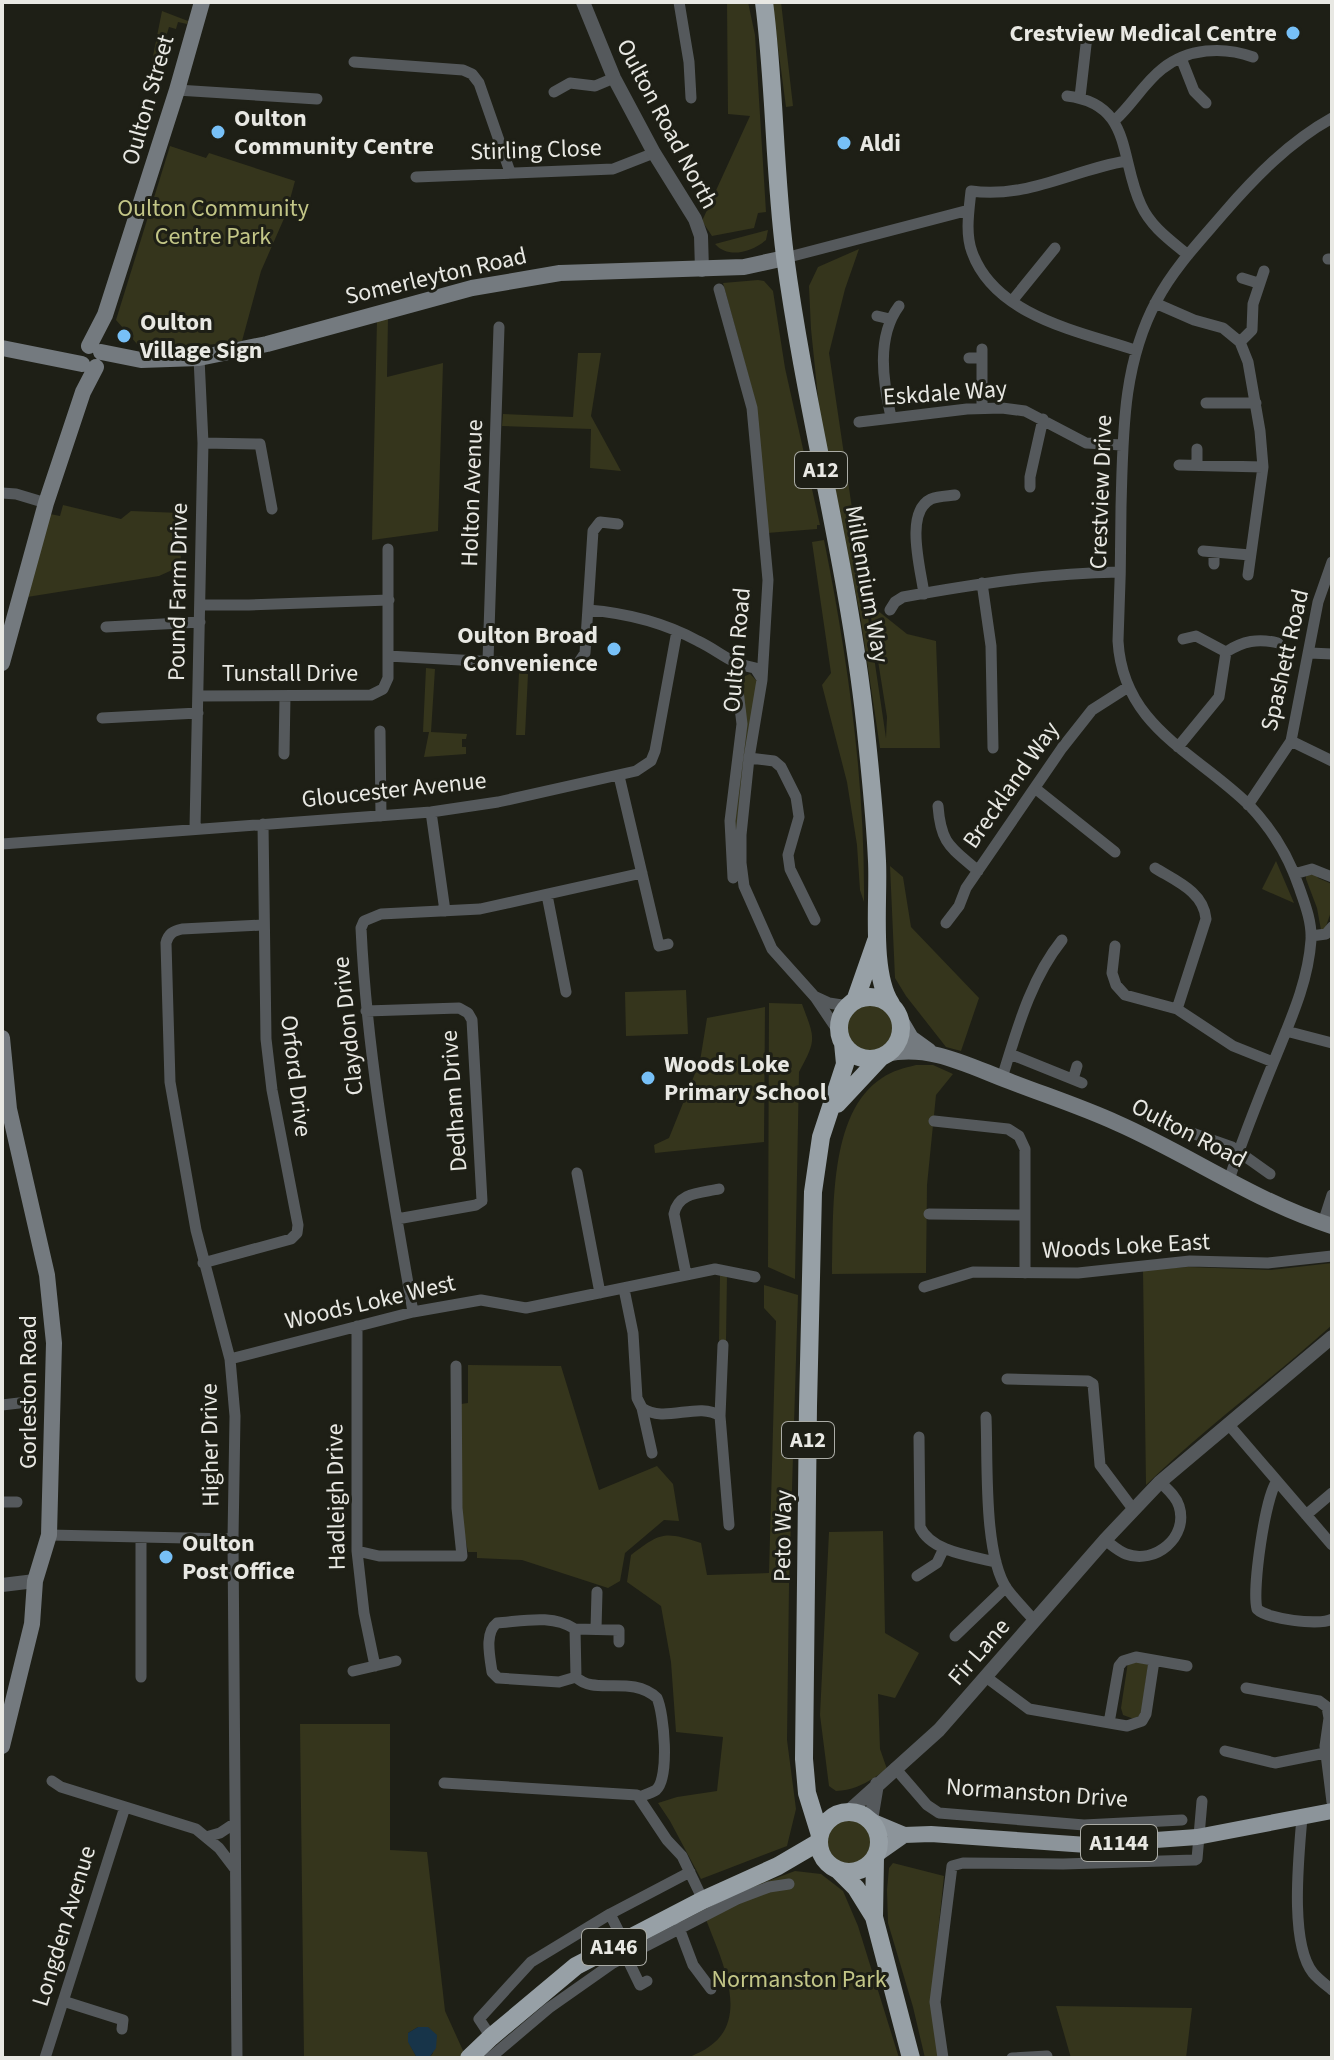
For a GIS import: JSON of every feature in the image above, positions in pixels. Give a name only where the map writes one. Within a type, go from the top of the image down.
[{"type":"highway","name":"Millennium Way","points":[[764,2],[785,258],[814,433],[855,644],[873,795],[878,878],[877,938],[883,993],[891,1004]]},
{"type":"highway","name":"Millennium Way","points":[[852,1003],[877,938]]},
{"type":"highway","points":[[877,998],[891,1004],[901,1021],[900,1036],[883,1056],[863,1058],[855,1055],[842,1038],[841,1019],[852,1003],[877,998]]},
{"type":"highway","name":"Peto Way","points":[[820,1838],[807,1793],[805,1771],[813,1192],[817,1153],[845,1064],[842,1038]]},
{"type":"highway","name":"Peto Way","points":[[830,1112],[844,1093],[883,1056]]},
{"type":"highway","points":[[805,1771],[822,1801],[844,1812],[857,1812],[872,1821],[879,1837],[874,1917],[911,2058]]},
{"type":"highway","points":[[844,1812],[827,1821],[820,1838],[822,1855],[850,1880],[874,1917]]},
{"type":"highway","name":"A146","points":[[469,2058],[576,1966],[602,1962],[703,1900],[778,1866],[820,1838]]},
{"type":"highway","points":[[834,1867],[855,1871],[863,1869],[876,1856]]},
{"type":"highway","name":"A146","points":[[778,1866],[834,1867]]},
{"type":"main road","name":"Oulton Street","points":[[46,503],[202,2]]},
{"type":"main road","name":"Somerleyton Road","points":[[2,348],[37,355],[141,360],[199,358],[267,344],[472,288],[513,281],[560,273],[744,267],[785,258]]},
{"type":"main road","points":[[2,663],[46,503]]},
{"type":"main road","name":"Oulton Road","points":[[901,1021],[911,1038],[932,1053]]},
{"type":"main road","name":"Gorleston Road","points":[[2,1038],[6,1110],[52,1304],[54,1389],[49,1535],[35,1581],[32,1624],[2,1746]]},
{"type":"main road","name":"Oulton Road","points":[[883,1056],[914,1050],[932,1053],[1002,1078],[1117,1123],[1281,1207],[1328,1224]]},
{"type":"main road","name":"Normanston Drive","points":[[872,1821],[904,1835],[931,1834],[1058,1845],[1146,1832],[1197,1837],[1332,1811]]},
{"type":"main road","points":[[876,1856],[904,1835]]},
{"type":"street","name":"Oulton Road North","points":[[583,2],[614,78],[654,153],[695,219],[701,236],[702,270]]},
{"type":"street","points":[[679,2],[689,62],[691,98]]},
{"type":"street","points":[[1080,97],[1087,36]]},
{"type":"street","points":[[1115,120],[1161,70],[1181,58],[1216,50],[1236,51],[1253,57]]},
{"type":"street","points":[[1181,58],[1194,91],[1208,106]]},
{"type":"street","points":[[354,62],[371,59],[463,70],[472,74],[479,83],[510,172]]},
{"type":"street","points":[[554,92],[570,83],[595,86],[614,78]]},
{"type":"street","points":[[177,90],[317,99]]},
{"type":"street","points":[[1067,96],[1080,97],[1099,105],[1115,120],[1134,189],[1149,219],[1188,255]]},
{"type":"street","name":"Crestview Drive","points":[[1229,1180],[1306,979],[1311,936],[1307,911],[1294,874],[1271,832],[1248,805],[1148,721],[1128,687],[1119,656],[1122,445],[1135,350],[1171,275],[1238,197],[1292,144],[1331,121]]},
{"type":"street","name":"Stirling Close","points":[[416,177],[613,169],[654,153]]},
{"type":"street","points":[[1126,161],[1102,165],[1026,189],[992,194],[971,191],[969,210],[971,250],[994,286],[1032,314],[1135,350]]},
{"type":"street","points":[[785,258],[969,210]]},
{"type":"street","points":[[1012,301],[1055,248]]},
{"type":"street","points":[[1240,342],[1252,330],[1258,283],[1264,271]]},
{"type":"street","points":[[1242,278],[1258,283]]},
{"type":"street","name":"Oulton Road","points":[[719,289],[752,408],[768,580],[762,680],[749,758],[741,835],[744,886],[772,949],[815,997],[842,1038]]},
{"type":"street","points":[[1155,303],[1194,320],[1223,328],[1240,342],[1248,362],[1263,467],[1248,575]]},
{"type":"street","points":[[891,417],[884,368],[890,319],[899,306]]},
{"type":"street","points":[[877,316],[890,319]]},
{"type":"street","name":"Holton Avenue","points":[[488,661],[499,327]]},
{"type":"street","points":[[969,358],[982,354],[982,408]]},
{"type":"street","name":"Pound Farm Drive","points":[[195,828],[203,443],[199,358]]},
{"type":"street","points":[[1206,403],[1256,403]]},
{"type":"street","name":"Eskdale Way","points":[[859,422],[982,408],[1025,411],[1086,443],[1122,445]]},
{"type":"street","points":[[1030,487],[1036,471],[1043,419]]},
{"type":"street","points":[[203,443],[260,444],[272,509]]},
{"type":"street","points":[[1197,449],[1197,465]]},
{"type":"street","points":[[1179,465],[1263,467]]},
{"type":"street","points":[[924,594],[915,526],[920,509],[940,492],[955,495]]},
{"type":"street","points":[[2,493],[46,503]]},
{"type":"street","points":[[388,656],[577,665],[585,653],[593,531],[600,522],[618,524]]},
{"type":"street","name":"Tunstall Drive","points":[[199,696],[375,694],[383,689],[388,678],[388,549]]},
{"type":"street","points":[[1210,556],[1250,555]]},
{"type":"street","name":"Spashett Road","points":[[1248,805],[1291,741],[1318,602],[1332,562]]},
{"type":"street","points":[[890,610],[903,597],[982,583],[1064,573],[1120,572]]},
{"type":"street","points":[[982,583],[991,646],[993,748]]},
{"type":"street","points":[[200,605],[389,600]]},
{"type":"street","points":[[588,610],[646,621],[677,631],[701,642],[735,665],[755,668],[762,680]]},
{"type":"street","points":[[106,627],[200,622]]},
{"type":"street","name":"Gloucester Avenue","points":[[2,844],[431,812],[509,800],[643,769],[651,761],[677,631]]},
{"type":"street","points":[[1192,633],[1226,652]]},
{"type":"street","points":[[1178,747],[1219,697],[1226,652],[1240,643],[1278,643]]},
{"type":"street","points":[[1310,653],[1332,654]]},
{"type":"street","points":[[733,878],[730,821],[742,724],[735,665]]},
{"type":"street","name":"Breckland Way","points":[[946,923],[959,906],[966,888],[1062,748],[1092,710],[1128,687]]},
{"type":"street","points":[[284,754],[285,696]]},
{"type":"street","points":[[102,718],[198,713]]},
{"type":"street","points":[[380,731],[381,816]]},
{"type":"street","points":[[1291,741],[1332,761]]},
{"type":"street","points":[[749,758],[774,761],[781,767],[796,797],[799,817],[788,855],[790,869],[815,920]]},
{"type":"street","points":[[619,776],[659,946],[668,944]]},
{"type":"street","points":[[1036,789],[1115,852]]},
{"type":"street","points":[[938,806],[940,831],[948,846],[978,871]]},
{"type":"street","points":[[431,812],[445,911]]},
{"type":"street","name":"Orford Drive","points":[[203,1263],[291,1239],[297,1233],[269,1065],[263,925],[263,824]]},
{"type":"street","points":[[1155,868],[1197,895],[1205,906],[1206,919],[1177,1009]]},
{"type":"street","points":[[1294,874],[1312,869],[1332,877]]},
{"type":"street","name":"Claydon Drive","points":[[413,1312],[366,1011],[361,928],[364,921],[381,914],[480,909],[642,873]]},
{"type":"street","points":[[547,895],[566,992]]},
{"type":"street","name":"Higher Drive","points":[[237,2058],[235,1416],[230,1359],[203,1263],[170,1082],[166,943],[173,931],[182,929],[263,925]]},
{"type":"street","points":[[1311,936],[1326,934],[1332,927]]},
{"type":"street","points":[[1002,1078],[1042,965],[1062,940]]},
{"type":"street","points":[[1115,946],[1106,961],[1116,985],[1125,995],[1177,1009],[1233,1046],[1273,1062]]},
{"type":"street","points":[[815,997],[836,1005],[852,1003]]},
{"type":"street","name":"Dedham Drive","points":[[366,1011],[459,1008],[468,1013],[472,1020],[484,1193],[482,1201],[476,1205],[397,1219]]},
{"type":"street","points":[[1286,1031],[1332,1043]]},
{"type":"street","points":[[1010,1054],[1077,1081],[1077,1066]]},
{"type":"street","points":[[1158,1116],[1232,1147],[1270,1174]]},
{"type":"street","points":[[934,1121],[1008,1129],[1019,1136],[1025,1149],[1025,1273]]},
{"type":"street","points":[[577,1173],[600,1293]]},
{"type":"street","points":[[686,1274],[675,1206],[687,1195],[719,1189]]},
{"type":"street","points":[[1328,1224],[1332,1195]]},
{"type":"street","points":[[929,1214],[1025,1215]]},
{"type":"street","name":"Woods Loke East","points":[[924,1287],[973,1272],[1078,1273],[1190,1261],[1268,1263],[1332,1256]]},
{"type":"street","name":"Woods Loke West","points":[[230,1359],[413,1312],[495,1296],[526,1308],[715,1269],[755,1277]]},
{"type":"street","points":[[624,1289],[633,1333],[637,1398],[652,1453]]},
{"type":"street","name":"Hadleigh Drive","points":[[357,1326],[357,1551],[364,1613],[375,1666]]},
{"type":"street","name":"Fir Lane","points":[[844,1812],[939,1730],[1105,1540],[1160,1482],[1332,1337]]},
{"type":"street","points":[[723,1345],[720,1416],[729,1525]]},
{"type":"street","points":[[357,1551],[379,1556],[466,1556],[457,1508],[456,1366]]},
{"type":"street","points":[[1007,1379],[1088,1381],[1093,1384],[1097,1457],[1103,1471],[1133,1509]]},
{"type":"street","points":[[2,1405],[19,1403]]},
{"type":"street","points":[[642,1408],[654,1414],[707,1411],[720,1416]]},
{"type":"street","points":[[986,1417],[991,1536],[996,1562],[1006,1587],[1035,1621]]},
{"type":"street","points":[[1229,1425],[1332,1545]]},
{"type":"street","points":[[919,1437],[920,1527],[926,1536],[944,1548],[996,1562]]},
{"type":"street","points":[[1277,1481],[1267,1500],[1255,1593],[1257,1609],[1270,1616],[1320,1623],[1332,1619]]},
{"type":"street","points":[[1105,1540],[1120,1551],[1138,1557],[1151,1555],[1168,1546],[1178,1530],[1180,1512],[1174,1497],[1160,1482]]},
{"type":"street","points":[[1306,1515],[1332,1493]]},
{"type":"street","points":[[2,1502],[17,1502]]},
{"type":"street","points":[[49,1535],[233,1539]]},
{"type":"street","points":[[141,1537],[141,1677]]},
{"type":"street","points":[[917,1576],[937,1563],[944,1548]]},
{"type":"street","points":[[2,1585],[35,1581]]},
{"type":"street","points":[[955,1636],[1006,1587]]},
{"type":"street","points":[[596,1629],[597,1592]]},
{"type":"street","points":[[576,1677],[559,1682],[498,1678],[489,1674],[490,1632],[497,1623],[550,1619],[564,1622],[575,1629],[619,1630],[619,1642]]},
{"type":"street","points":[[575,1629],[576,1677]]},
{"type":"street","points":[[1109,1723],[1119,1666],[1123,1661],[1136,1657],[1187,1666]]},
{"type":"street","points":[[353,1671],[396,1661]]},
{"type":"street","points":[[986,1677],[1029,1709],[1127,1726],[1142,1721],[1146,1714],[1154,1661]]},
{"type":"street","points":[[444,1783],[639,1797],[656,1791],[661,1783],[664,1728],[657,1698],[638,1685],[586,1684],[576,1677]]},
{"type":"street","points":[[1246,1688],[1323,1704],[1329,1718],[1325,1753],[1332,1802]]},
{"type":"street","points":[[1225,1751],[1275,1763],[1325,1753]]},
{"type":"street","name":"Normanston Drive","points":[[895,1768],[927,1805],[939,1813],[1146,1832],[1182,1820]]},
{"type":"street","points":[[52,1781],[61,1787],[196,1829],[235,1869]]},
{"type":"street","points":[[872,1821],[877,1784]]},
{"type":"street","points":[[639,1797],[667,1840],[682,1856],[703,1900]]},
{"type":"street","points":[[943,2058],[935,2002],[952,1866],[963,1863],[1195,1860],[1202,1801]]},
{"type":"street","name":"Longden Avenue","points":[[45,2058],[125,1807]]},
{"type":"street","points":[[1302,1817],[1298,1861],[1298,1932],[1311,1972],[1332,1990]]},
{"type":"street","points":[[206,1837],[220,1833],[235,1823]]},
{"type":"street","points":[[491,2037],[479,2019],[531,1962],[610,1914],[690,1872]]},
{"type":"street","points":[[625,1949],[679,1928],[752,1892],[789,1884]]},
{"type":"street","points":[[610,1914],[640,1985],[647,1981]]},
{"type":"street","points":[[679,1928],[693,1965],[711,1989]]},
{"type":"street","points":[[490,2058],[602,1962]]},
{"type":"street","points":[[63,2001],[123,2020],[122,2029]]},
{"type":"street","points":[[1012,2058],[1047,2056]]},
{"type":"green space","points":[[727,2],[748,2],[755,35],[766,212],[758,213],[754,228],[712,236],[702,221],[750,116],[728,114]]},
{"type":"green space","points":[[772,2],[781,2],[793,106],[786,107]]},
{"type":"green space","points":[[162,11],[188,21],[187,24],[178,22],[176,29],[169,27],[158,63],[152,61]]},
{"type":"green space","name":"Oulton Community Centre Park","points":[[170,146],[206,158],[209,153],[295,181],[286,214],[261,271],[242,341],[144,352],[116,320]]},
{"type":"green space","points":[[768,230],[766,240],[740,252],[726,251],[715,244]]},
{"type":"green space","points":[[859,249],[829,353],[886,738],[887,717],[871,617],[877,610],[907,634],[936,641],[940,748],[880,748],[860,614],[821,427],[809,286],[818,267]]},
{"type":"green space","points":[[764,281],[773,291],[785,368],[820,525],[817,529],[767,533],[754,397],[723,283]]},
{"type":"green space","points":[[388,317],[387,377],[443,363],[438,531],[372,540],[377,320]]},
{"type":"green space","points":[[578,353],[601,353],[591,416],[621,471],[590,468],[591,429],[502,426],[503,414],[573,417]]},
{"type":"green space","points":[[63,505],[121,519],[131,511],[180,513],[181,566],[159,576],[27,597],[50,514],[60,516]]},
{"type":"green space","points":[[824,540],[841,630],[853,720],[862,811],[864,902],[847,782],[822,685],[831,673],[812,542]]},
{"type":"green space","points":[[426,668],[435,669],[431,732],[467,734],[466,739],[462,739],[466,754],[424,757],[429,732],[423,732]]},
{"type":"green space","points":[[519,673],[528,674],[525,735],[516,735]]},
{"type":"green space","points":[[750,674],[757,681],[735,863],[733,847],[742,683],[745,676]]},
{"type":"green space","points":[[1276,861],[1294,903],[1262,889]]},
{"type":"green space","points":[[890,866],[903,877],[911,927],[979,998],[961,1051],[946,1047],[895,978]]},
{"type":"green space","points":[[1317,874],[1318,878],[1332,884],[1332,909],[1325,929],[1321,930],[1306,879],[1306,875]]},
{"type":"green space","points":[[686,990],[688,1034],[626,1036],[625,992]]},
{"type":"green space","points":[[769,1003],[802,1004],[812,1032],[809,1052],[799,1072],[795,1279],[768,1267]]},
{"type":"green space","points":[[871,1003],[889,1010],[896,1028],[889,1046],[871,1053],[853,1046],[846,1028],[853,1010]]},
{"type":"green space","points":[[765,1007],[764,1142],[655,1153],[654,1145],[669,1138],[700,1061],[707,1018]]},
{"type":"green space","points":[[916,1065],[933,1065],[953,1074],[936,1095],[927,1185],[926,1273],[832,1274],[837,1168],[851,1115],[864,1094],[882,1078]]},
{"type":"green space","points":[[1332,1263],[1332,1325],[1146,1485],[1143,1270],[1188,1267],[1271,1270]]},
{"type":"green space","points":[[720,1275],[727,1275],[726,1341],[719,1341]]},
{"type":"green space","points":[[764,1285],[798,1295],[787,1740],[796,1809],[787,1846],[701,1879],[658,1803],[717,1791],[723,1737],[676,1732],[671,1662],[661,1606],[627,1582],[631,1555],[657,1538],[671,1535],[701,1543],[707,1575],[769,1573],[776,1321],[764,1308]]},
{"type":"green space","points":[[468,1365],[561,1366],[599,1490],[657,1466],[673,1484],[679,1521],[664,1520],[625,1553],[620,1581],[608,1588],[522,1560],[477,1558],[477,1552],[468,1552],[460,1510],[461,1404],[468,1403]]},
{"type":"green space","points":[[883,1531],[885,1633],[919,1653],[895,1698],[878,1694],[880,1749],[887,1769],[863,1784],[836,1791],[829,1786],[820,1715],[829,1532]]},
{"type":"green space","points":[[1128,1662],[1145,1662],[1148,1665],[1141,1715],[1134,1719],[1123,1715],[1121,1708]]},
{"type":"green space","points":[[300,1724],[390,1724],[390,1850],[427,1852],[445,2011],[465,2055],[462,2058],[429,2058],[433,2053],[428,2027],[418,2027],[408,2033],[417,2058],[304,2058]]},
{"type":"green space","points":[[850,1819],[866,1826],[873,1842],[866,1858],[850,1865],[834,1858],[827,1842],[834,1826]]},
{"type":"green space","points":[[893,1863],[944,1876],[931,1999],[940,2058],[925,2058],[888,1923],[887,1890],[889,1868]]},
{"type":"green space","name":"Normanston Park","points":[[795,1871],[821,1874],[843,1891],[858,1926],[899,2058],[688,2058],[710,2046],[723,2033],[729,2018],[728,1983],[704,1914],[752,1887]]},
{"type":"green space","points":[[1056,2006],[1192,2008],[1186,2058],[1071,2058]]},
{"type":"water","points":[[418,2027],[428,2027],[437,2035],[436,2048],[429,2058],[417,2058],[408,2042],[408,2033]]},
{"type":"place","name":"Crestview Medical Centre","points":[[1293,33]]},
{"type":"place","name":"Oulton Community Centre","points":[[218,132]]},
{"type":"place","name":"Aldi","points":[[844,143]]},
{"type":"place","name":"Oulton Village Sign","points":[[124,336]]},
{"type":"place","name":"Oulton Broad Convenience","points":[[614,649]]},
{"type":"place","name":"Woods Loke Primary School","points":[[648,1078]]},
{"type":"place","name":"Oulton Post Office","points":[[166,1557]]}]
